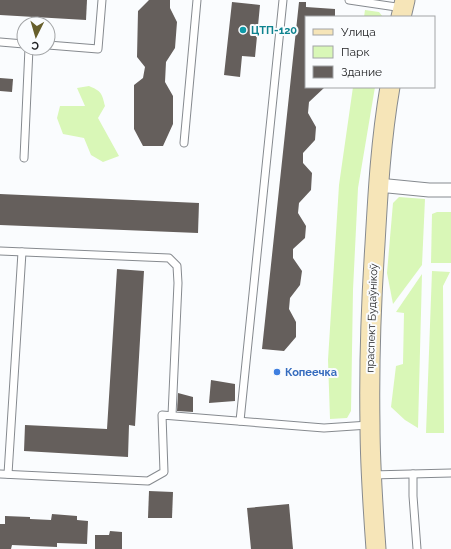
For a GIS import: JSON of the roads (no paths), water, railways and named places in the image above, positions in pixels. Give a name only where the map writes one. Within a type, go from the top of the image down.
[{"type":"main road","name":"праспект Будаўнікоў","points":[[376,549],[371,475],[370,425],[372,297],[378,185],[390,88]]},
{"type":"street","points":[[378,185],[429,190],[451,190]]},
{"type":"lane","points":[[56,46],[98,49],[102,0]]},
{"type":"lane","points":[[184,143],[197,0]]},
{"type":"lane","points":[[240,421],[283,0]]},
{"type":"lane","points":[[348,0],[403,8]]},
{"type":"lane","points":[[0,42],[16,43]]},
{"type":"lane","points":[[24,158],[29,56]]},
{"type":"lane","points":[[0,251],[169,258],[177,266],[178,283],[172,415]]},
{"type":"lane","points":[[8,474],[22,252]]},
{"type":"lane","points":[[0,474],[148,481],[164,472],[162,414],[324,428],[370,425]]},
{"type":"lane","points":[[371,475],[451,473]]},
{"type":"lane","points":[[413,474],[417,549]]},
{"type":"place","name":"ЦТП-120","points":[[243,30]]},
{"type":"place","name":"Копеечка","points":[[277,372]]}]
